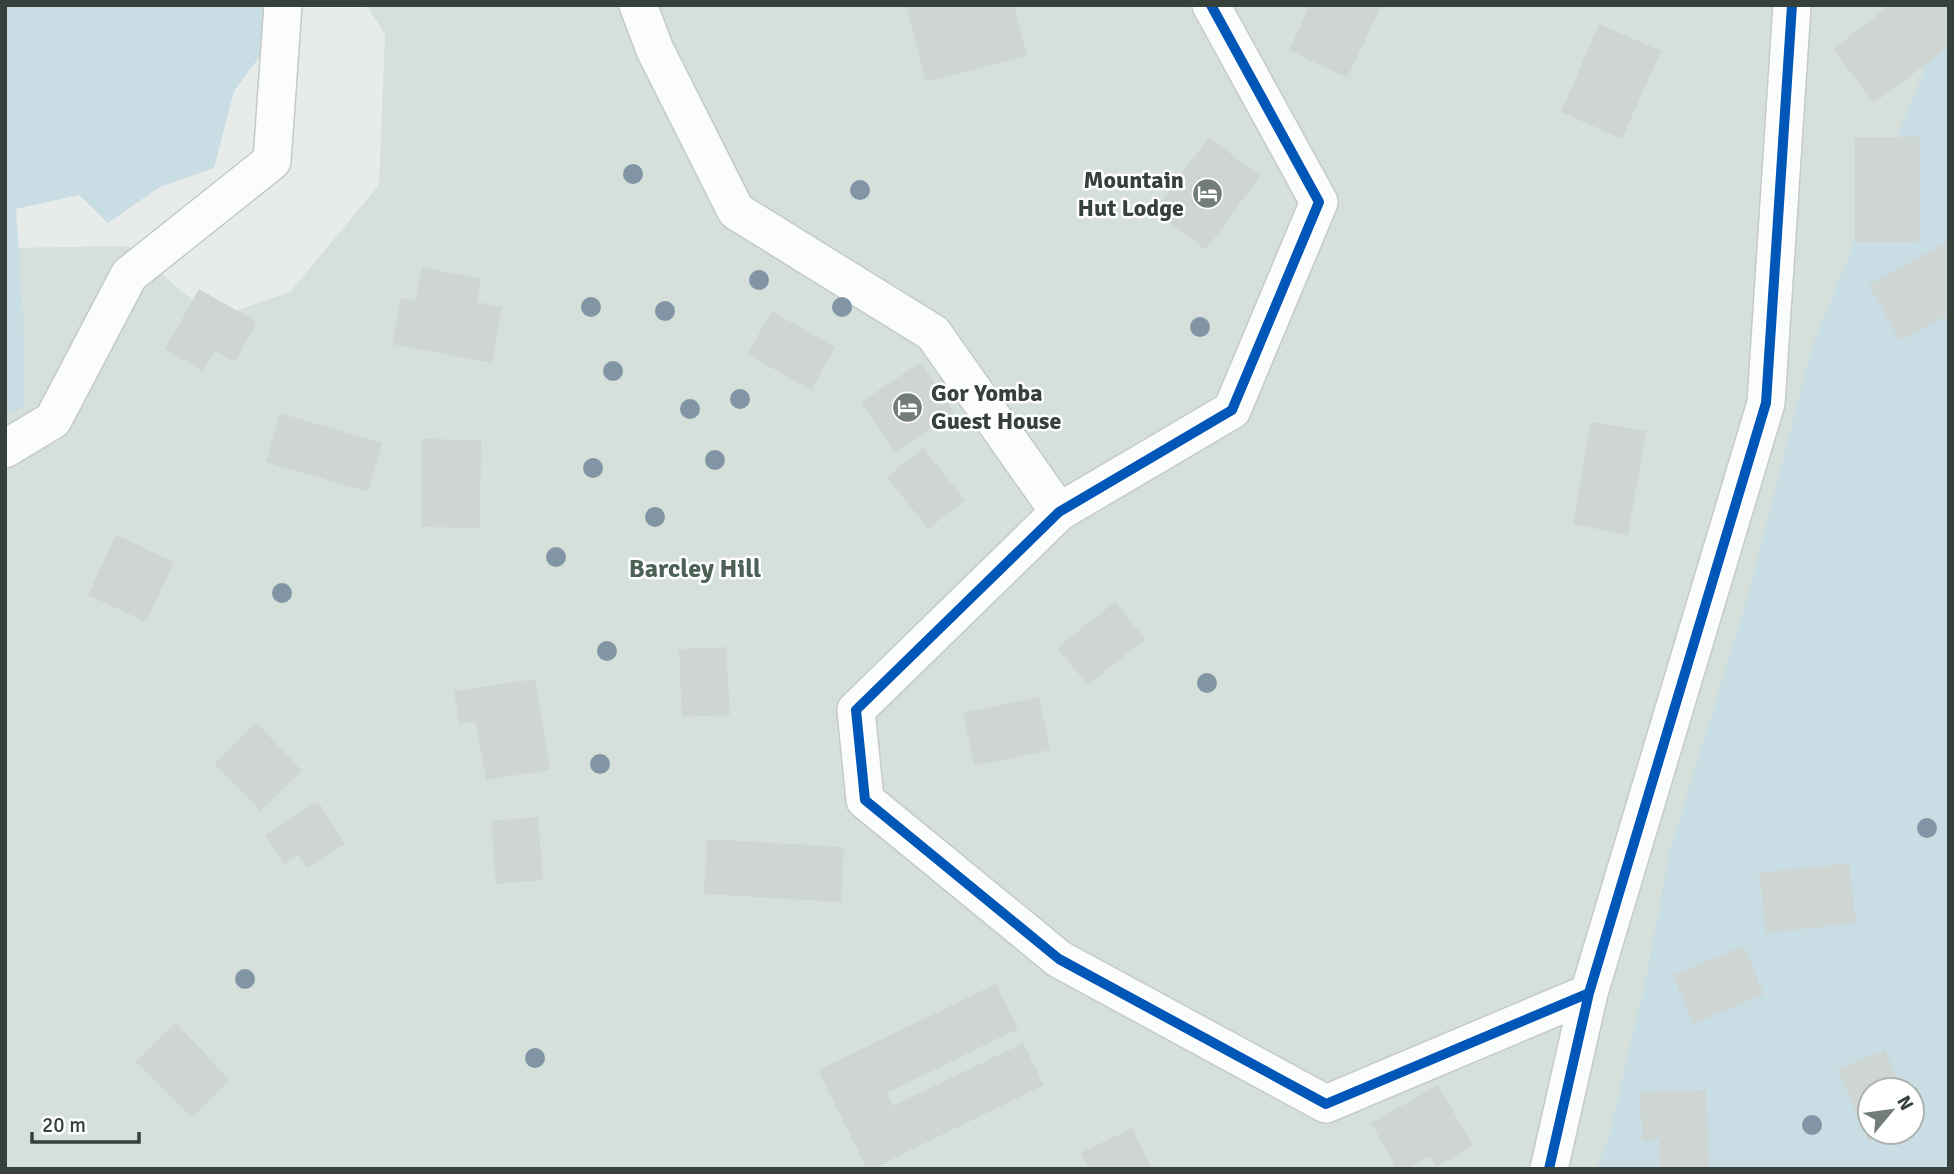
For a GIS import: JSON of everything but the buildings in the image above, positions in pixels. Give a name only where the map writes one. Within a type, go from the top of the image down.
[{"type":"street","points":[[5,449],[52,420],[130,275],[272,161],[283,5]]},
{"type":"street","points":[[638,5],[655,50],[736,211],[933,333],[1059,512]]},
{"type":"street","points":[[1211,5],[1320,202],[1232,410],[1059,512],[856,710],[865,800],[1059,959],[1326,1104],[1589,993]]},
{"type":"street","points":[[1549,1169],[1589,993],[1766,403],[1792,5]]},
{"type":"shaded area","points":[[5,5],[298,5],[234,91],[214,168],[160,187],[108,223],[79,195],[16,209],[23,315],[25,406],[5,416]]},
{"type":"shaded area","points":[[366,5],[1949,5],[1949,1169],[5,1169],[5,248],[128,246],[214,318],[290,292],[379,185],[385,34]]},
{"type":"shaded area","points":[[1949,9],[1949,1169],[1596,1169],[1608,1140],[1647,973],[1670,850],[1749,592],[1812,346]]},
{"type":"cycle path","points":[[1211,5],[1319,202],[1232,410],[1059,512],[856,710],[865,800],[1059,959],[1326,1104],[1589,993]]},
{"type":"cycle path","points":[[1549,1169],[1589,993],[1766,403],[1792,5]]},
{"type":"place","name":"Mountain Hut Lodge","points":[[1207,194]]},
{"type":"place","name":"Gor Yomba Guest House","points":[[908,407]]},
{"type":"district","name":"Barcley Hill","points":[[695,568]]}]
